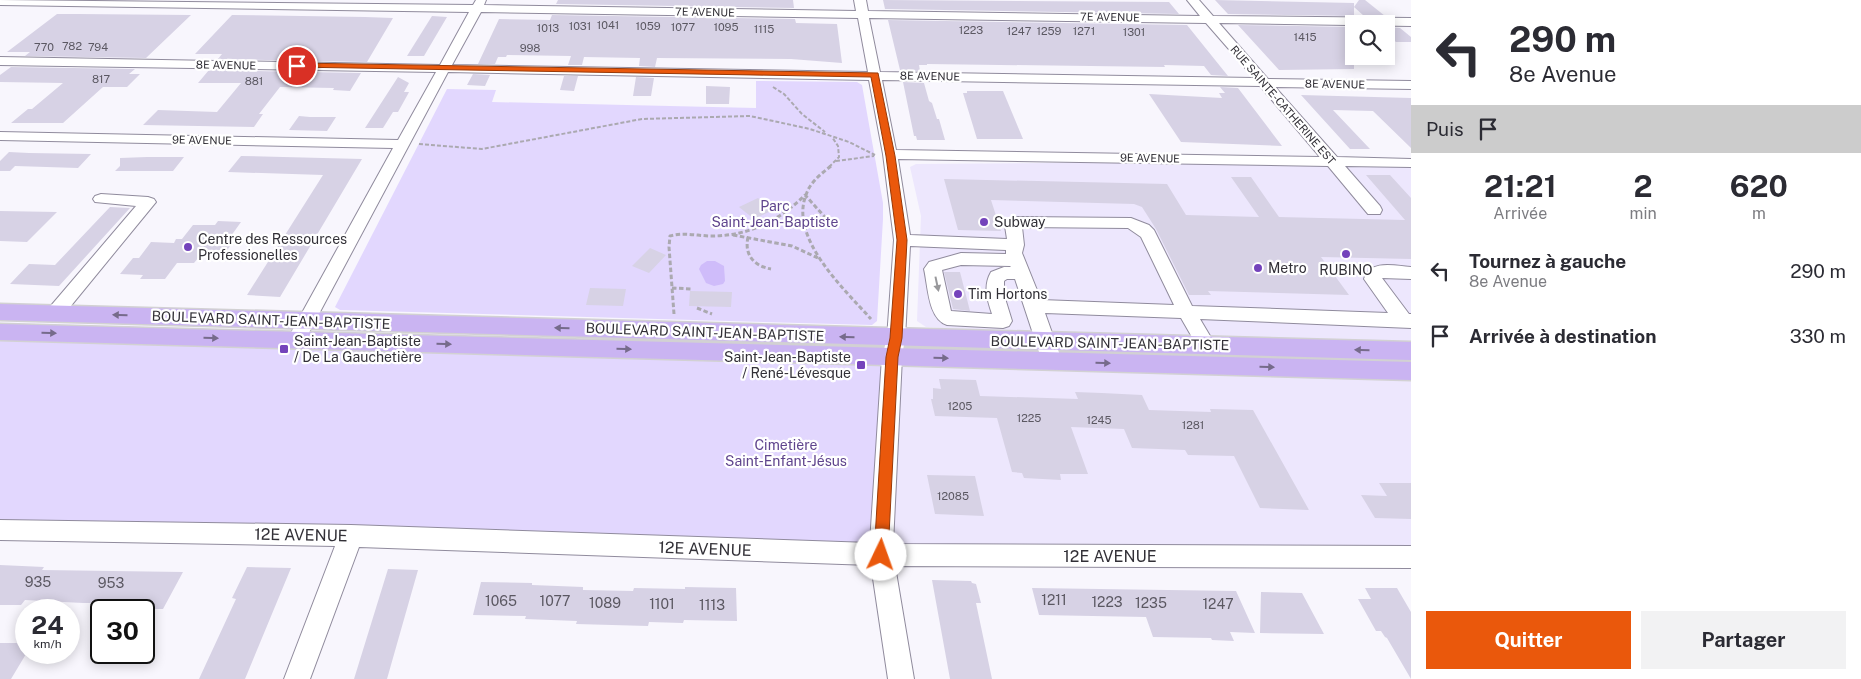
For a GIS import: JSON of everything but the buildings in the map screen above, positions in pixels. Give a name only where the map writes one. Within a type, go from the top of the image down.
[{"type":"main road","name":"BOULEVARD SAINT-JEAN-BAPTISTE","points":[[0,312],[676,332],[1049,352],[1218,366],[1411,371]]},
{"type":"main road","name":"BOULEVARD SAINT-JEAN-BAPTISTE","points":[[0,332],[296,340],[892,344]]},
{"type":"main road","name":"BOULEVARD SAINT-JEAN-BAPTISTE","points":[[1049,352],[1207,346],[1411,351]]},
{"type":"main road","points":[[1207,346],[1218,366]]},
{"type":"street","name":"RUE SAINTE-CATHERINE EST","points":[[1193,0],[1374,210]]},
{"type":"street","name":"7E AVENUE","points":[[0,2],[861,7],[1209,18],[1411,22]]},
{"type":"street","points":[[296,340],[479,4]]},
{"type":"street","points":[[861,7],[890,154],[902,240],[892,344],[881,555],[901,679]]},
{"type":"street","name":"8E AVENUE","points":[[0,61],[1411,85]]},
{"type":"street","name":"9E AVENUE","points":[[0,136],[403,144]]},
{"type":"street","name":"9E AVENUE","points":[[890,154],[1411,163]]},
{"type":"street","points":[[55,313],[148,202],[101,200]]},
{"type":"street","points":[[1049,352],[1018,260],[1014,226],[1018,222],[1131,224],[1143,229],[1148,234],[1186,312],[1207,346]]},
{"type":"street","points":[[902,240],[1018,260]]},
{"type":"street","points":[[961,259],[1018,260],[996,278],[993,284],[1003,321],[947,318],[942,314],[935,266],[961,259]]},
{"type":"street","points":[[1407,320],[1373,279],[1374,274],[1378,271],[1411,273]]},
{"type":"street","points":[[1034,306],[1407,320]]},
{"type":"street","name":"12E AVENUE","points":[[0,530],[351,536],[881,555],[1411,557]]},
{"type":"street","points":[[297,679],[351,536]]},
{"type":"path","points":[[746,73],[784,94],[807,119],[830,136],[840,150],[836,162]]},
{"type":"path","points":[[403,144],[491,148],[655,117],[761,117],[849,142],[876,156],[836,162],[819,175],[794,207],[774,220],[750,230],[730,235]]},
{"type":"path","points":[[805,195],[833,226]]},
{"type":"path","points":[[805,195],[804,224],[809,241],[819,258],[892,344]]},
{"type":"path","points":[[676,332],[669,247],[670,236],[748,236],[792,246],[819,258]]},
{"type":"path","points":[[748,236],[745,244],[748,255],[759,266],[771,269]]},
{"type":"path","points":[[672,288],[691,288]]},
{"type":"shaded area","points":[[1332,161],[1411,163],[1411,351],[1207,346],[926,327],[917,321],[921,216],[910,167],[916,164]]},
{"type":"shaded area","points":[[707,261],[715,261],[724,266],[725,281],[723,284],[714,286],[706,283],[699,269]]},
{"type":"shaded area","points":[[892,357],[1411,371],[1411,564],[881,555]]},
{"type":"green space","name":"Parc Saint-Jean-Baptiste","points":[[756,81],[857,82],[862,85],[883,203],[877,321],[872,325],[340,310],[335,307],[447,89],[496,90],[492,102],[756,108]]},
{"type":"green space","name":"Cimetière Saint-Enfant-Jésus","points":[[0,332],[892,357],[881,555],[0,530]]},
{"type":"place","name":"Subway","points":[[984,222]]},
{"type":"place","name":"Centre des Ressources Professionelles","points":[[188,247]]},
{"type":"place","name":"RUBINO","points":[[1346,254]]},
{"type":"place","name":"Metro","points":[[1258,268]]},
{"type":"place","name":"Tim Hortons","points":[[958,294]]},
{"type":"place","name":"Saint-Jean-Baptiste / De La Gauchetière","points":[[284,349]]},
{"type":"place","name":"Saint-Jean-Baptiste / René-Lévesque","points":[[861,365]]},
{"type":"route","points":[[297,66],[875,75],[890,156],[902,240],[896,338],[892,357],[881,555]]}]
